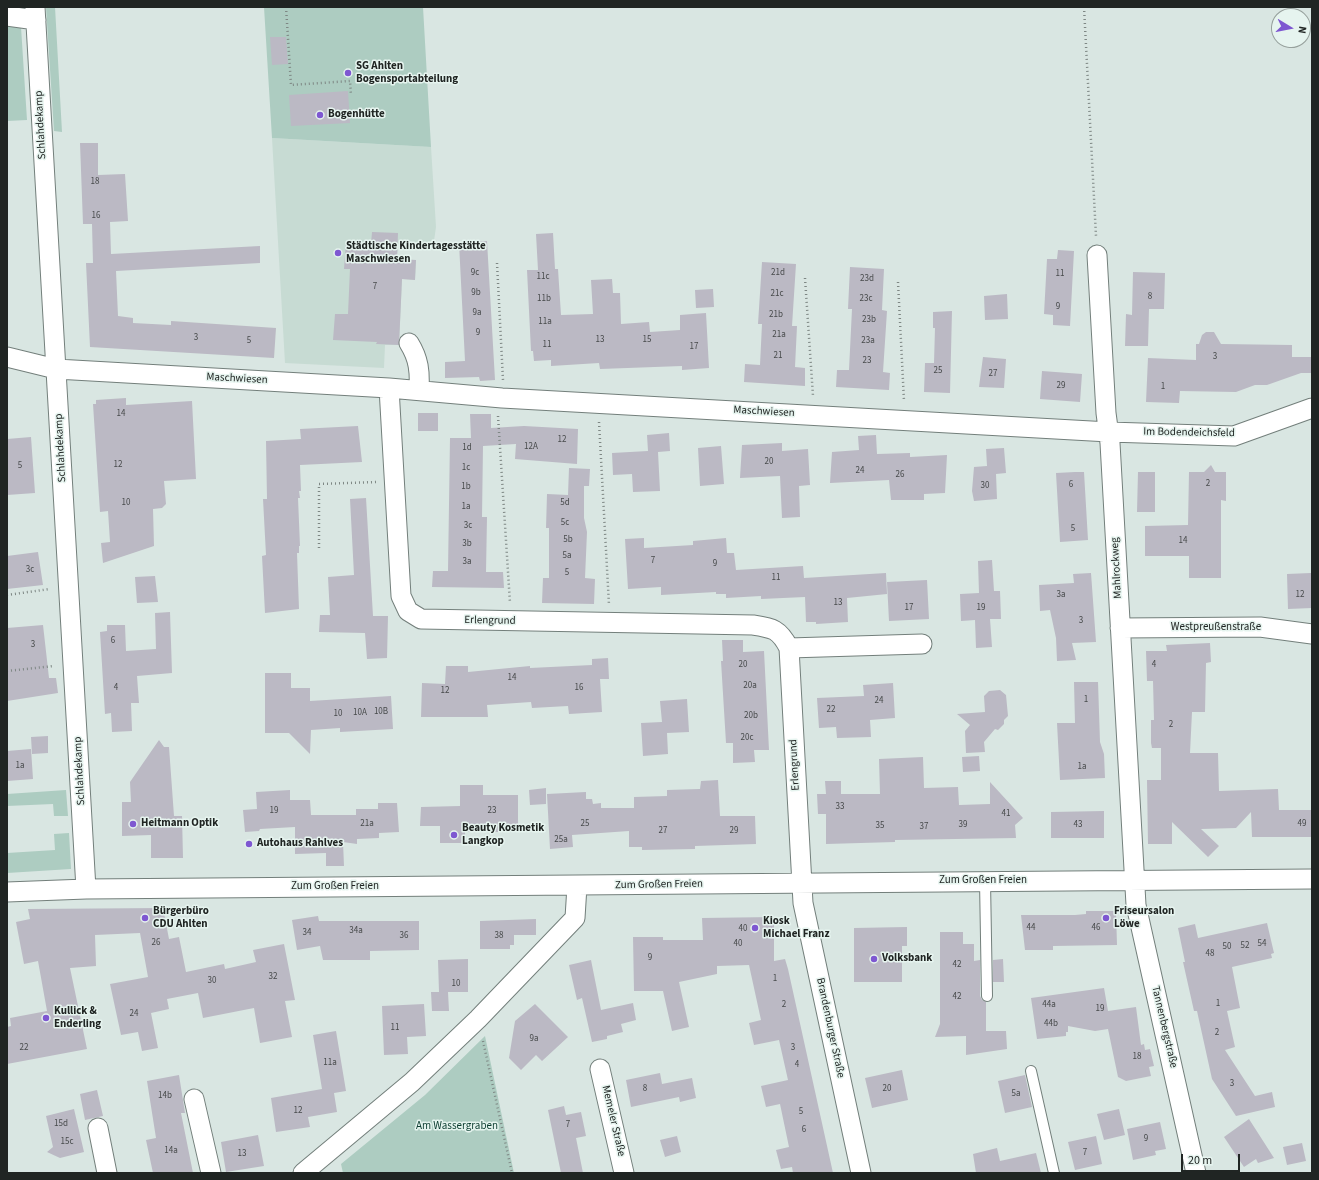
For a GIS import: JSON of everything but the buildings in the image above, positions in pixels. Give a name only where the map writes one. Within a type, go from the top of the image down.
[{"type":"street","points":[[7,16],[35,13]]},
{"type":"street","name":"Schlahdekamp","points":[[35,13],[86,889]]},
{"type":"street","name":"Mahlrockweg","points":[[1097,255],[1109,432],[1134,880]]},
{"type":"street","points":[[409,343],[418,358],[420,371],[419,390]]},
{"type":"street","name":"Maschwiesen","points":[[7,357],[56,369],[389,388],[502,398],[1109,432]]},
{"type":"street","name":"Erlengrund","points":[[389,388],[401,596],[408,611],[421,619],[753,625],[771,628],[782,635],[789,648],[801,882]]},
{"type":"street","name":"Im Bodendeichsfeld","points":[[1109,432],[1234,436],[1312,408]]},
{"type":"street","name":"Westpreußenstraße","points":[[1120,628],[1260,627],[1312,634]]},
{"type":"street","points":[[789,648],[922,644]]},
{"type":"street","name":"Zum Großen Freien","points":[[7,892],[86,889],[1312,879]]},
{"type":"street","name":"Tannenbergstraße","points":[[1134,880],[1136,905],[1196,1173]]},
{"type":"street","name":"Brandenburger Straße","points":[[801,882],[803,903],[861,1173]]},
{"type":"street","points":[[303,1173],[412,1082],[478,1019],[575,918],[577,886]]},
{"type":"street","name":"Memeler Straße","points":[[600,1069],[624,1173]]},
{"type":"street","points":[[194,1099],[211,1173]]},
{"type":"street","points":[[98,1128],[107,1173]]},
{"type":"lane","points":[[985,881],[987,996]]},
{"type":"lane","points":[[1031,1071],[1054,1173]]},
{"type":"path","points":[[286,7],[291,85],[350,81],[351,95]]},
{"type":"path","points":[[1084,7],[1097,255]]},
{"type":"path","points":[[497,263],[504,386]]},
{"type":"path","points":[[805,278],[813,403]]},
{"type":"path","points":[[898,282],[905,408]]},
{"type":"path","points":[[498,415],[510,610]]},
{"type":"path","points":[[598,421],[609,612]]},
{"type":"path","points":[[319,548],[319,484],[377,482]]},
{"type":"path","points":[[7,595],[69,587]]},
{"type":"path","points":[[7,671],[74,664]]},
{"type":"path","points":[[482,1037],[512,1173]]},
{"type":"shaded area","name":"Städtische Kindertagesstätte Maschwiesen","points":[[272,138],[431,147],[436,227],[433,248],[398,244],[397,259],[416,260],[415,280],[402,279],[399,345],[385,345],[384,368],[285,363]]},
{"type":"green space","points":[[46,7],[55,7],[62,132],[54,131]]},
{"type":"green space","name":"SG Ahlten Bogensportabteilung","points":[[264,7],[423,7],[431,147],[272,138]]},
{"type":"green space","points":[[7,26],[21,27],[27,120],[7,121]]},
{"type":"green space","points":[[66,790],[68,816],[54,816],[53,804],[7,806],[7,794]]},
{"type":"green space","points":[[69,833],[71,869],[7,873],[7,853],[55,850],[54,834]]},
{"type":"green space","name":"Am Wassergraben","points":[[485,1036],[514,1173],[343,1173],[341,1164],[425,1095]]},
{"type":"place","name":"SG Ahlten Bogensportabteilung","points":[[348,73]]},
{"type":"place","name":"Bogenhütte","points":[[320,115]]},
{"type":"place","name":"Städtische Kindertagesstätte Maschwiesen","points":[[338,253]]},
{"type":"place","name":"Heitmann Optik","points":[[133,824]]},
{"type":"place","name":"Beauty Kosmetik Langkop","points":[[454,835]]},
{"type":"place","name":"Autohaus Rahlves","points":[[249,844]]},
{"type":"place","name":"Bürgerbüro CDU Ahlten","points":[[145,918]]},
{"type":"place","name":"Friseursalon Löwe","points":[[1106,918]]},
{"type":"place","name":"Kiosk Michael Franz","points":[[755,928]]},
{"type":"place","name":"Volksbank","points":[[874,959]]},
{"type":"place","name":"Kullick & Enderling","points":[[46,1018]]}]
